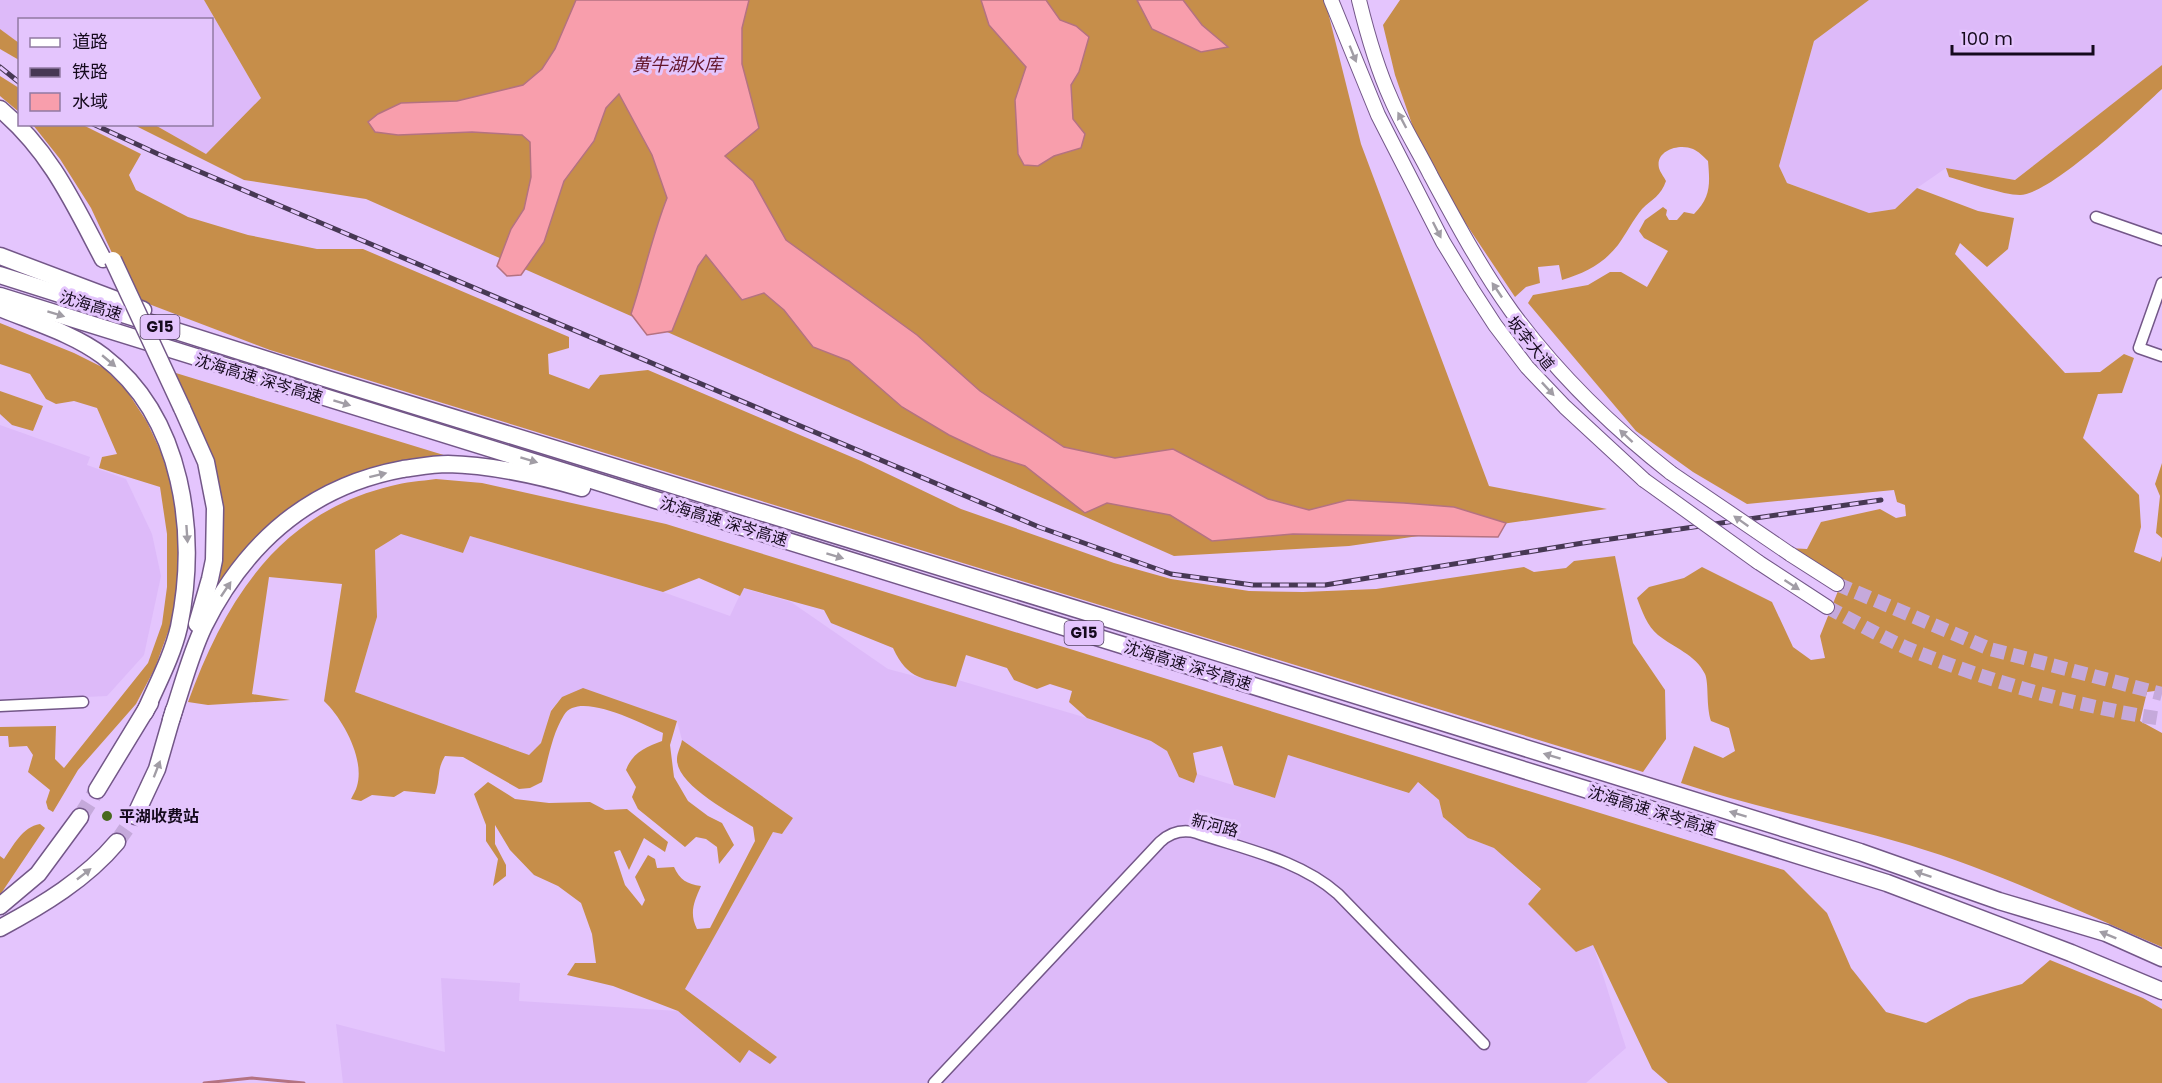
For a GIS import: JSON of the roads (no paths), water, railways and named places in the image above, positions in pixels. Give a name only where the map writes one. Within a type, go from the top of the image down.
[{"type":"highway","points":[[0,99],[18,113]]},
{"type":"highway","points":[[0,109],[18,126]]},
{"type":"highway","points":[[18,126],[32,139],[49,161],[108,259]]},
{"type":"highway","points":[[31,126],[56,156],[70,178],[177,407],[206,462],[213,489],[216,534],[210,579],[157,769],[135,816]]},
{"type":"highway","points":[[0,256],[321,377]]},
{"type":"highway","name":"沈海高速","points":[[0,275],[321,377]]},
{"type":"highway","name":"沈海高速 深岑高速","points":[[0,296],[1887,883],[2162,990]]},
{"type":"highway","points":[[0,308],[66,336],[102,355],[139,392],[165,439],[185,515],[187,569],[175,640],[145,712]]},
{"type":"highway","name":"沈海高速 深岑高速","points":[[321,377],[1239,658],[1860,852],[1999,901],[2106,933],[2162,958]]},
{"type":"highway","points":[[97,790],[145,712],[178,652],[203,577],[208,534],[205,490],[177,407]]},
{"type":"highway","points":[[171,720],[195,645],[215,606],[243,564],[274,531],[317,498],[372,476],[424,466],[448,464],[477,466],[577,486],[793,543]]},
{"type":"highway","points":[[0,904],[38,874],[80,817]]},
{"type":"highway","points":[[0,928],[62,891],[103,859],[117,842]]},
{"type":"highway","points":[[0,921],[62,891]]},
{"type":"highway","points":[[2071,953],[2162,1003]]},
{"type":"main road","name":"坂李大道","points":[[1331,0],[1378,115],[1443,242],[1483,307],[1527,367],[1565,408],[1644,480],[1758,562],[1827,607]]},
{"type":"main road","name":"坂李大道","points":[[1359,0],[1365,27],[1391,100],[1459,229],[1485,273],[1540,349],[1570,382],[1636,446],[1671,473],[1837,584]]},
{"type":"street","points":[[2096,217],[2162,240]]},
{"type":"street","points":[[2162,283],[2139,348],[2162,356]]},
{"type":"street","points":[[0,706],[83,702]]},
{"type":"street","name":"新河路","points":[[934,1083],[1160,842],[1170,834],[1183,831],[1197,833],[1284,861],[1318,878],[1338,894],[1484,1044]]},
{"type":"water","name":"黄牛湖水库","points":[[576,0],[749,0],[742,28],[742,64],[759,128],[725,156],[753,181],[786,240],[917,335],[980,391],[1064,447],[1115,458],[1173,449],[1268,499],[1309,510],[1348,500],[1454,507],[1506,523],[1498,537],[1293,534],[1212,541],[1170,515],[1107,503],[1085,513],[1025,466],[991,455],[949,435],[902,407],[849,361],[813,347],[784,310],[764,293],[742,300],[706,255],[698,266],[672,331],[647,335],[631,314],[667,198],[652,155],[619,94],[606,108],[594,141],[564,181],[544,242],[521,275],[507,276],[497,266],[511,229],[524,209],[531,177],[530,142],[522,135],[472,132],[398,135],[375,132],[368,122],[378,114],[401,103],[457,101],[523,85],[542,69],[555,49]]},
{"type":"water","points":[[981,0],[1046,0],[1060,20],[1076,26],[1089,37],[1079,72],[1071,85],[1073,119],[1085,134],[1081,148],[1054,156],[1038,166],[1024,165],[1018,154],[1015,100],[1026,67],[989,25]]},
{"type":"water","points":[[1137,0],[1183,0],[1202,25],[1228,47],[1201,52],[1152,29]]},
{"type":"waterway","points":[[204,1083],[252,1078],[304,1083]]},
{"type":"tunnel","points":[[1837,584],[1990,649],[2162,694]]},
{"type":"tunnel","points":[[1827,607],[1899,644],[1970,672],[2065,700],[2162,719]]},
{"type":"tunnel","points":[[80,817],[97,790]]},
{"type":"tunnel","points":[[117,842],[135,816]]},
{"type":"railway","points":[[0,67],[18,81]]},
{"type":"railway","points":[[97,126],[158,154],[1039,527],[1171,574],[1253,585],[1325,585],[1583,543],[1881,500]]},
{"type":"place","name":"平湖收费站","points":[[107,816]]}]
